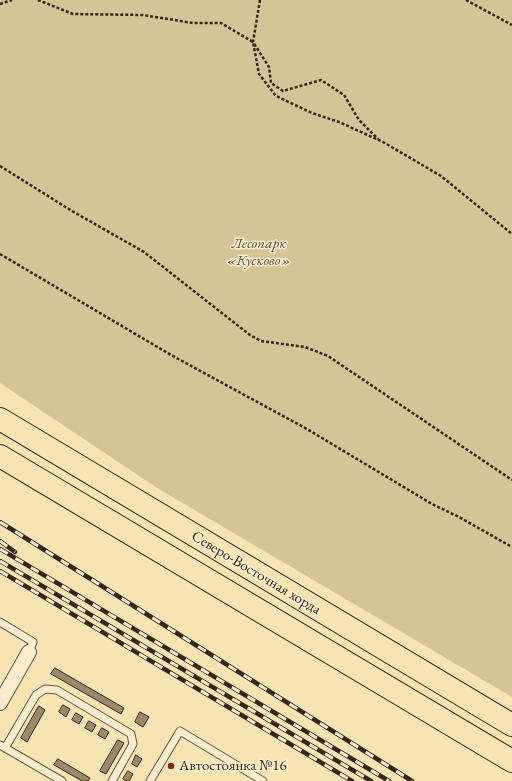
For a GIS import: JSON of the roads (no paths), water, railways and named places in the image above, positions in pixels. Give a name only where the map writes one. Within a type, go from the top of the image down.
[{"type":"main road","name":"Северо-Восточная хорда","points":[[0,420],[512,725]]},
{"type":"main road","name":"Северо-Восточная хорда","points":[[0,456],[512,762]]},
{"type":"street","points":[[0,703],[29,652]]},
{"type":"lane","points":[[0,622],[33,642],[29,652]]},
{"type":"lane","points":[[62,781],[3,747],[36,695],[46,689],[57,690],[132,734],[133,744],[112,781]]},
{"type":"lane","points":[[150,781],[180,731],[263,781]]},
{"type":"railway","points":[[0,522],[412,781]]},
{"type":"railway","points":[[0,541],[15,552]]},
{"type":"railway","points":[[0,549],[389,781]]},
{"type":"railway","points":[[0,561],[371,781]]},
{"type":"railway","points":[[0,571],[352,781]]},
{"type":"place","name":"Автостоянка №16","points":[[171,766]]},
{"type":"park label","name":"Лесопарк «Кусково»","points":[[259,252]]}]
